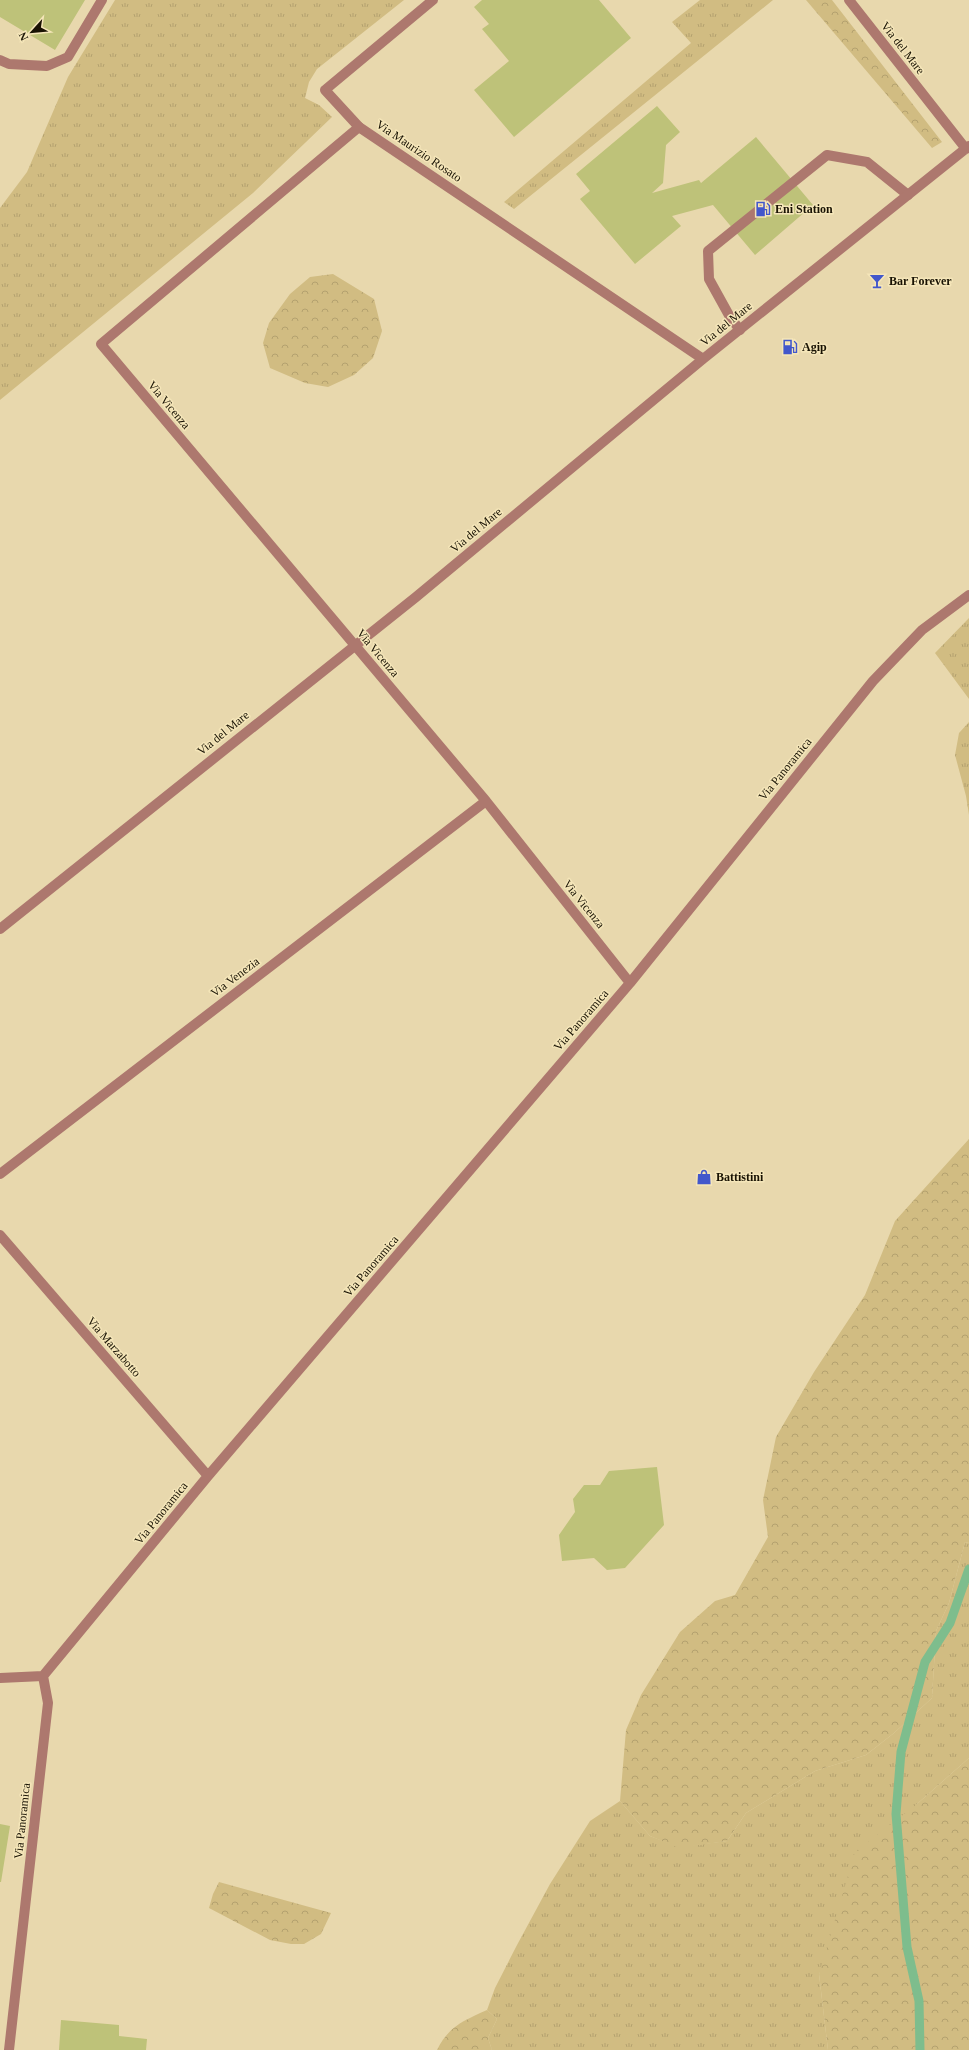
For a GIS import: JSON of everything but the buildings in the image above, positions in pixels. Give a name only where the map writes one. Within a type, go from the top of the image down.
[{"type":"street","points":[[0,60],[9,64],[46,66],[68,57],[102,0]]},
{"type":"street","points":[[359,127],[325,90],[432,0]]},
{"type":"street","name":"Via del Mare","points":[[0,929],[354,644],[416,597],[703,359],[967,148],[849,0]]},
{"type":"street","name":"Via Maurizio Rosato","points":[[100,344],[359,127],[703,359]]},
{"type":"street","points":[[740,330],[730,317],[709,279],[708,251],[803,174],[827,156],[867,162],[908,195]]},
{"type":"street","name":"Via Vicenza","points":[[100,344],[486,801],[630,983]]},
{"type":"street","name":"Via Panoramica","points":[[9,2050],[48,1703],[43,1676],[208,1476],[630,983],[873,681],[922,630],[969,595]]},
{"type":"street","name":"Via Venezia","points":[[0,1174],[486,801]]},
{"type":"street","name":"Via Marzabotto","points":[[0,1235],[208,1476]]},
{"type":"street","points":[[0,1678],[43,1676]]},
{"type":"green space","points":[[115,0],[404,0],[317,69],[309,82],[305,98],[319,105],[332,117],[253,193],[0,400],[0,208],[27,172],[68,77]]},
{"type":"green space","points":[[700,0],[773,0],[514,209],[504,202],[691,43],[672,22]]},
{"type":"green space","points":[[806,0],[832,0],[942,142],[932,148]]},
{"type":"green space","points":[[333,274],[374,299],[382,331],[373,358],[354,375],[328,387],[305,383],[270,368],[263,343],[269,323],[290,294],[310,277]]},
{"type":"green space","points":[[969,618],[969,699],[935,653]]},
{"type":"green space","points":[[969,722],[969,815],[966,796],[955,755],[959,733]]},
{"type":"green space","points":[[969,1139],[969,1543],[965,1542],[949,1603],[936,1631],[932,1698],[894,1733],[866,1755],[815,1771],[746,1813],[727,1841],[679,1848],[650,1836],[620,1801],[626,1730],[641,1695],[680,1632],[715,1601],[735,1595],[768,1537],[763,1500],[776,1437],[814,1372],[865,1295],[895,1221]]},
{"type":"green space","points":[[965,1542],[969,1543],[969,1758],[917,1804],[819,1974],[828,2050],[492,2050],[488,2038],[497,2019],[487,2010],[495,1988],[550,1884],[590,1821],[620,1801],[650,1836],[679,1847],[727,1841],[746,1813],[815,1771],[866,1755],[894,1733],[932,1698],[936,1631],[949,1603]]},
{"type":"green space","points":[[969,1758],[969,2050],[828,2050],[819,1974],[855,1852],[917,1804]]},
{"type":"green space","points":[[219,1882],[331,1913],[321,1934],[304,1944],[291,1944],[270,1940],[209,1908],[213,1894]]},
{"type":"green space","points":[[487,2010],[497,2019],[488,2038],[492,2050],[437,2050],[446,2035],[458,2025]]},
{"type":"waterway","points":[[920,2050],[919,2001],[907,1947],[896,1814],[901,1752],[925,1662],[950,1623],[969,1569]]},
{"type":"place","name":"Eni Station","points":[[763,209]]},
{"type":"place","name":"Bar Forever","points":[[877,281]]},
{"type":"place","name":"Agip","points":[[790,347]]},
{"type":"place","name":"Battistini","points":[[704,1177]]}]
